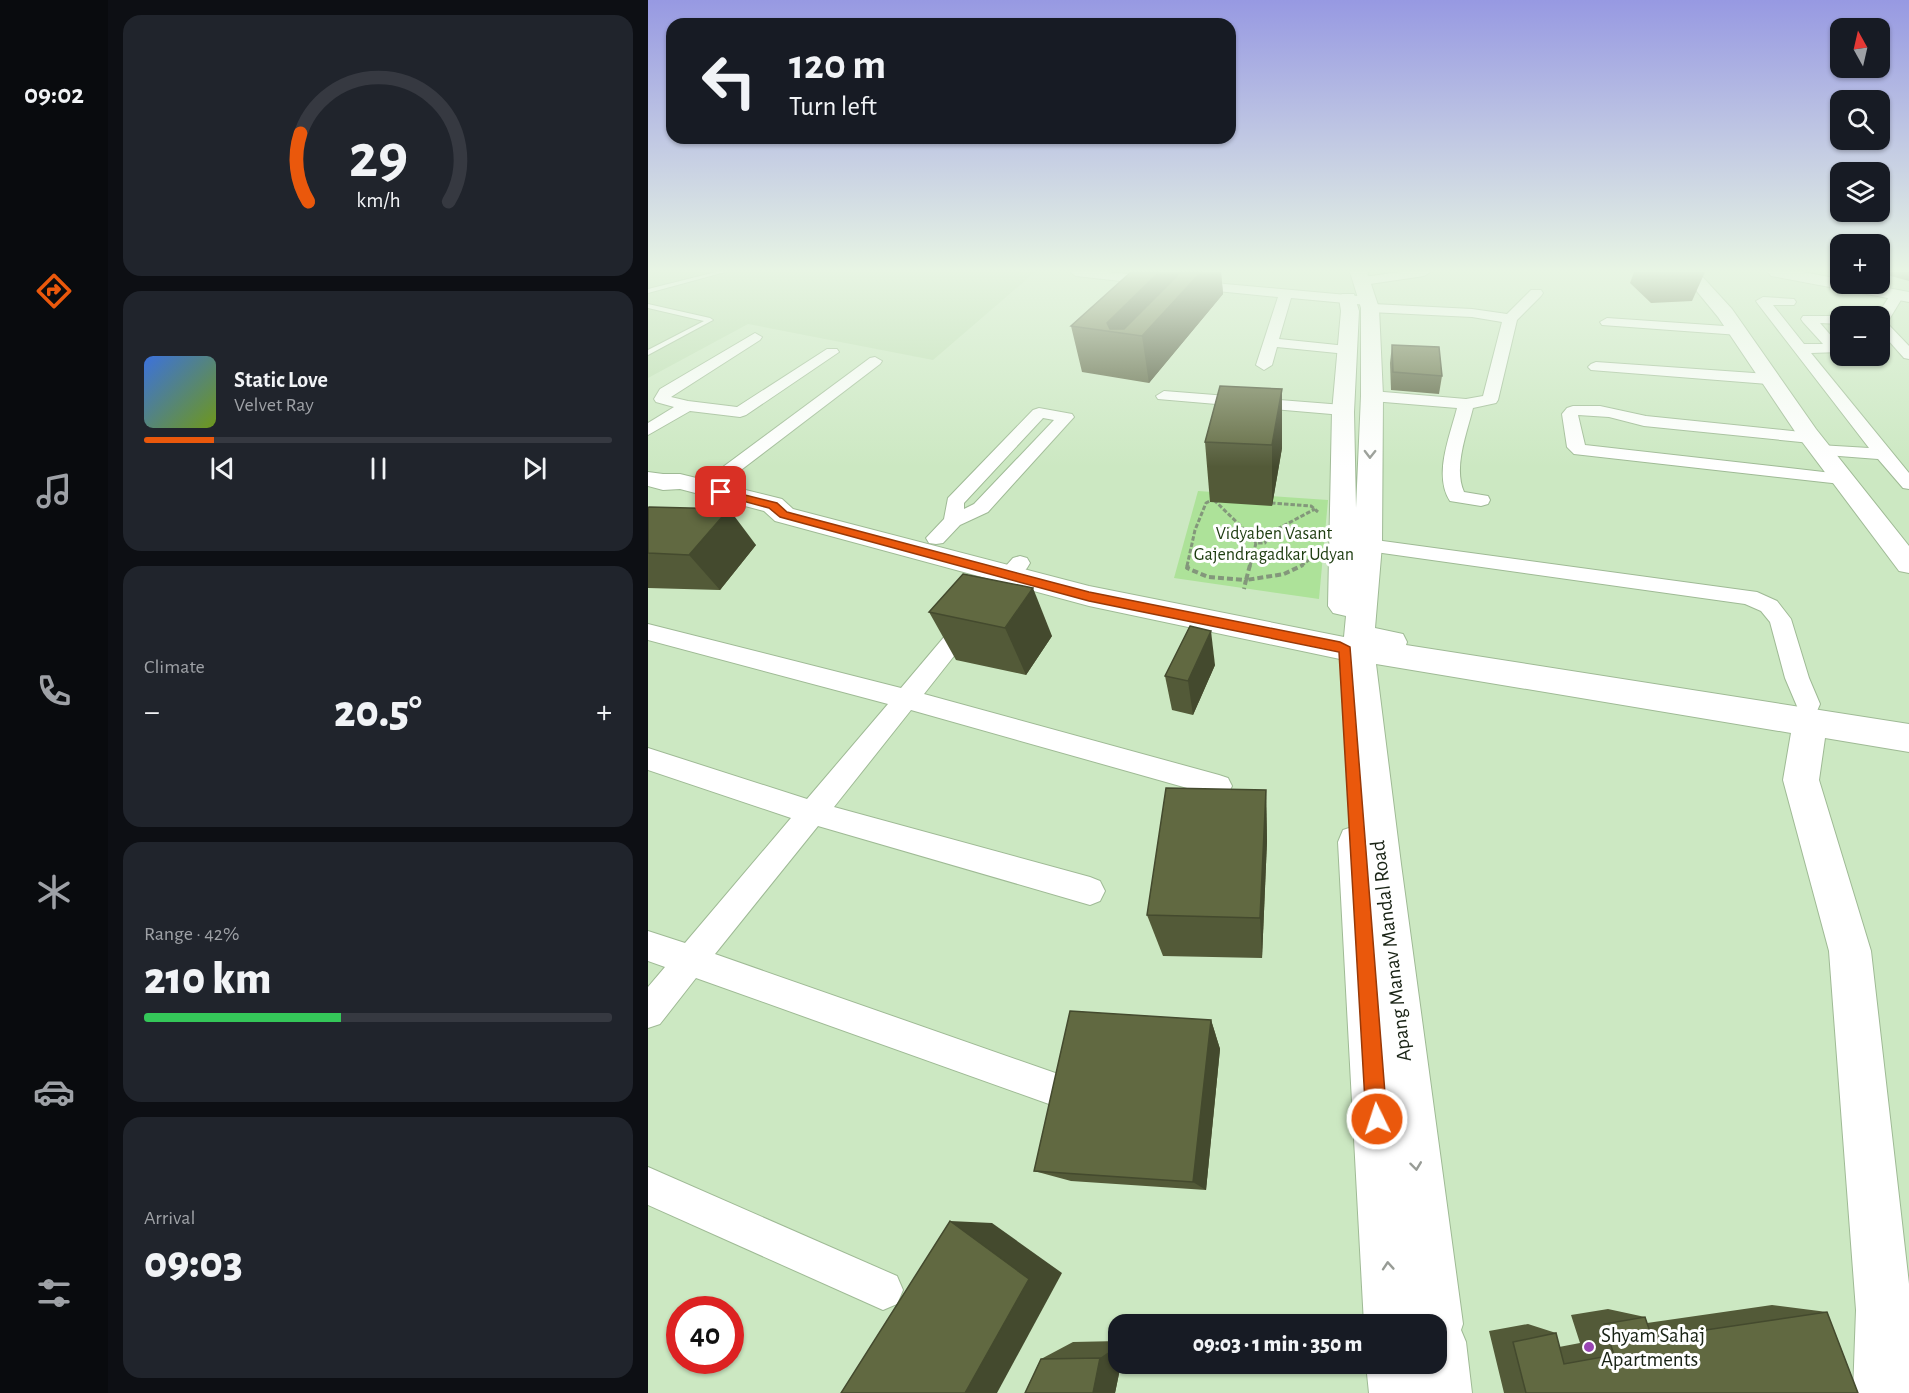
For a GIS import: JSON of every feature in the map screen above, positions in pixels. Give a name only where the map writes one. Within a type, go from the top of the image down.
[{"type":"street","points":[[1264,365],[1273,337]]},
{"type":"street","points":[[1348,337],[1343,411],[1348,643],[1391,1314]]},
{"type":"street","name":"Apang Manav Mandal Road","points":[[1366,337],[1371,405],[1368,545],[1348,643],[1381,864],[1434,1314]]},
{"type":"street","points":[[1164,396],[1343,411],[1371,405],[1466,404],[1490,400],[1506,337]]},
{"type":"street","points":[[1747,337],[1768,379],[1841,479],[1909,564]]},
{"type":"street","points":[[1788,337],[1800,348],[1909,484]]},
{"type":"street","points":[[1892,337],[1909,355]]},
{"type":"street","points":[[755,338],[662,396],[662,399],[687,406],[740,412],[832,352]]},
{"type":"street","points":[[1271,342],[1347,350]]},
{"type":"street","points":[[1800,348],[1830,349]]},
{"type":"street","points":[[704,504],[875,361]]},
{"type":"street","points":[[1596,367],[1768,379]]},
{"type":"street","points":[[1466,404],[1452,462],[1453,491],[1457,496],[1481,501]]},
{"type":"street","points":[[648,430],[687,406]]},
{"type":"street","points":[[1841,479],[1580,450],[1576,447],[1570,414],[1573,411],[1582,410],[1623,414],[1644,420],[1883,454]]},
{"type":"street","points":[[1039,413],[1066,417],[981,508],[945,529],[955,502],[1039,413]]},
{"type":"street","points":[[648,466],[677,473],[680,481],[704,504]]},
{"type":"street","points":[[648,479],[663,482],[680,481]]},
{"type":"street","points":[[704,504],[736,496],[773,506],[784,515],[1014,569],[1175,615],[1809,713],[1909,738]]},
{"type":"street","points":[[676,507],[704,504],[773,506],[793,501],[826,507],[945,529],[1014,569]]},
{"type":"street","points":[[1368,545],[1749,597],[1769,606],[1780,619],[1809,713],[1801,780],[1850,951],[1884,1310],[1882,1393]]},
{"type":"street","points":[[648,1012],[1014,569]]},
{"type":"street","points":[[648,632],[906,699],[1219,786]]},
{"type":"street","points":[[1809,713],[1909,718]]},
{"type":"street","points":[[648,759],[813,813],[1090,891]]},
{"type":"street","points":[[648,946],[1049,1087]]},
{"type":"street","points":[[648,1186],[883,1290]]},
{"type":"street","points":[[1396,1374],[1398,1393]]},
{"type":"street","points":[[1441,1374],[1443,1393]]},
{"type":"lane","points":[[648,353],[678,337]]},
{"type":"path","points":[[1214,500],[1256,543],[1244,589]]},
{"type":"path","points":[[1223,500],[1206,503],[1195,530],[1187,568],[1198,575],[1221,580],[1275,577],[1300,568],[1315,556],[1316,545]]},
{"type":"path","points":[[1263,502],[1311,506],[1319,513]]},
{"type":"path","points":[[1252,537],[1259,533],[1266,535],[1315,509]]},
{"type":"path","points":[[1256,543],[1265,543],[1268,540],[1266,535]]},
{"type":"shaded area","points":[[648,337],[724,337],[648,378]]},
{"type":"shaded area","points":[[815,337],[960,337],[933,360]]},
{"type":"green space","name":"Vidyaben Vasant Gajendragadkar Udyan","points":[[1198,491],[1328,500],[1319,599],[1174,578]]},
{"type":"building","points":[[1392,345],[1439,347],[1442,376],[1393,372]]},
{"type":"building","points":[[1220,386],[1282,389],[1272,445],[1205,442]]},
{"type":"building","points":[[649,507],[729,509],[689,555],[648,553]]},
{"type":"building","points":[[963,574],[1033,588],[1005,628],[929,612]]},
{"type":"building","points":[[1190,626],[1211,631],[1188,681],[1165,676]]},
{"type":"building","points":[[1166,788],[1266,790],[1260,918],[1147,915]]},
{"type":"building","points":[[1070,1011],[1211,1020],[1193,1182],[1034,1171]]},
{"type":"building","points":[[950,1221],[1029,1279],[965,1393],[841,1393]]},
{"type":"building","points":[[1827,1312],[1858,1393],[1526,1393],[1513,1342],[1556,1333],[1564,1364],[1614,1355],[1604,1324],[1645,1317],[1652,1338]]},
{"type":"building","points":[[1100,1358],[1093,1393],[1025,1393],[1041,1359]]},
{"type":"place","name":"Shyam Sahaj Apartments","points":[[1589,1347]]},
{"type":"route","points":[[721,492],[773,506],[784,515],[1008,576],[1175,615],[1340,647],[1345,650],[1377,1119]]}]
